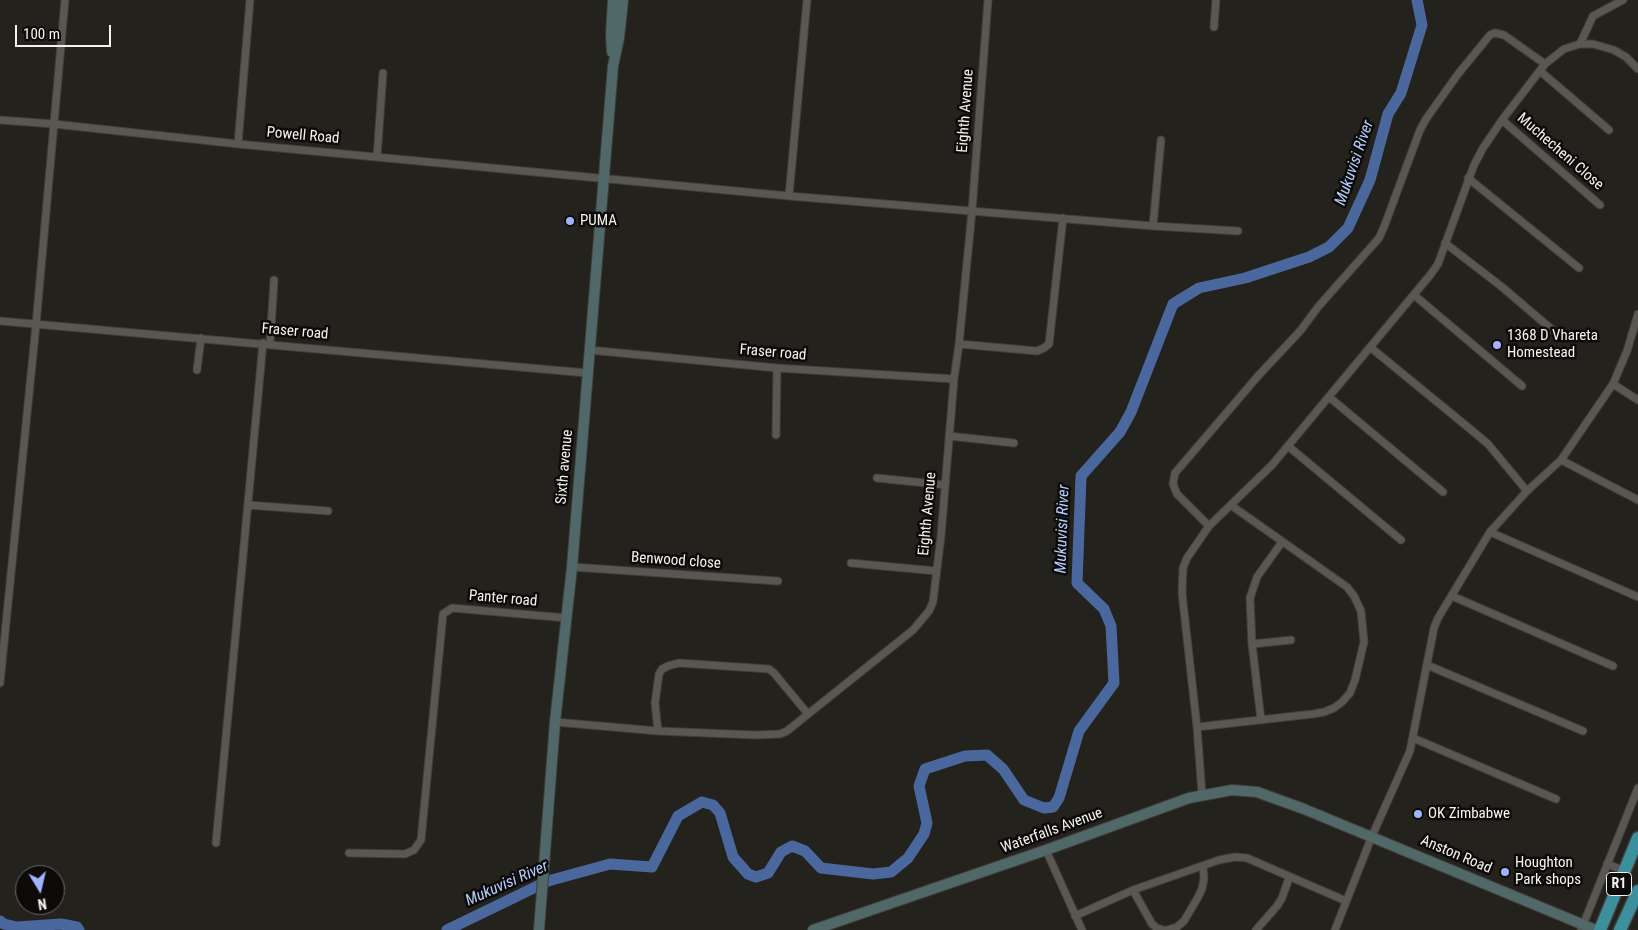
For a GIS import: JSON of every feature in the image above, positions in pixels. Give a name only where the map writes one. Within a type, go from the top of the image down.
[{"type":"highway","name":"R1","points":[[1600,930],[1638,838]]},
{"type":"highway","name":"R1","points":[[1620,930],[1638,891]]},
{"type":"street","points":[[0,683],[36,325],[65,0]]},
{"type":"street","points":[[238,144],[250,0]]},
{"type":"street","points":[[612,0],[610,35],[613,66]]},
{"type":"street","points":[[613,66],[619,38],[623,0]]},
{"type":"street","points":[[789,196],[807,0]]},
{"type":"street","name":"Eighth Avenue","points":[[555,722],[658,731],[776,735],[787,731],[913,630],[929,611],[934,602],[954,379],[972,212],[988,0]]},
{"type":"street","points":[[1214,27],[1216,0]]},
{"type":"street","points":[[1580,44],[1593,16],[1623,0]]},
{"type":"street","points":[[1209,526],[1177,494],[1173,484],[1175,473],[1379,238],[1420,130],[1453,81],[1490,35],[1495,33],[1504,35],[1545,64]]},
{"type":"street","points":[[1202,794],[1182,581],[1183,568],[1187,558],[1209,526],[1260,478],[1288,446],[1438,264],[1468,178],[1483,148],[1545,64],[1564,49],[1580,44],[1593,44],[1614,50],[1626,57],[1638,69]]},
{"type":"street","name":"Sixth avenue","points":[[538,930],[555,722],[572,567],[613,66]]},
{"type":"street","points":[[1540,71],[1609,130]]},
{"type":"street","points":[[377,157],[383,73]]},
{"type":"street","name":"Powell Road","points":[[0,120],[789,196],[972,212],[1238,231]]},
{"type":"street","name":"Muchecheni Close","points":[[1502,120],[1600,205]]},
{"type":"street","points":[[1153,226],[1161,140]]},
{"type":"street","points":[[1468,178],[1580,268]]},
{"type":"street","points":[[959,344],[1037,351],[1049,344],[1062,218]]},
{"type":"street","points":[[1445,243],[1502,287],[1556,333]]},
{"type":"street","points":[[216,843],[248,505],[274,280]]},
{"type":"street","points":[[1414,295],[1522,386]]},
{"type":"street","points":[[1335,930],[1372,836],[1410,751],[1434,628],[1438,618],[1490,532],[1526,491],[1561,460],[1612,384],[1627,351],[1638,314]]},
{"type":"street","name":"Fraser road","points":[[0,321],[587,373]]},
{"type":"street","points":[[197,370],[201,338]]},
{"type":"street","points":[[1370,347],[1482,439],[1526,491]]},
{"type":"street","name":"Fraser road","points":[[589,350],[777,368],[954,379]]},
{"type":"street","points":[[776,435],[777,368]]},
{"type":"street","points":[[1612,384],[1638,400]]},
{"type":"street","points":[[1329,397],[1442,492]]},
{"type":"street","points":[[949,436],[1014,442]]},
{"type":"street","points":[[1288,446],[1402,540]]},
{"type":"street","points":[[1561,460],[1638,500]]},
{"type":"street","points":[[877,478],[945,486]]},
{"type":"street","points":[[248,505],[328,511]]},
{"type":"street","points":[[1197,727],[1324,712],[1342,702],[1350,693],[1364,642],[1361,611],[1354,596],[1347,587],[1232,506]]},
{"type":"street","points":[[1490,532],[1638,597]]},
{"type":"street","points":[[1261,720],[1252,644],[1250,604],[1257,577],[1282,542]]},
{"type":"street","points":[[851,564],[936,571]]},
{"type":"street","name":"Benwood close","points":[[572,567],[778,581]]},
{"type":"street","points":[[1452,596],[1613,666]]},
{"type":"street","name":"Panter road","points":[[350,853],[405,854],[414,850],[421,840],[441,618],[445,611],[452,608],[567,618]]},
{"type":"street","points":[[1252,644],[1291,640]]},
{"type":"street","points":[[658,731],[655,703],[659,674],[668,666],[679,663],[769,670],[774,673],[808,714]]},
{"type":"street","points":[[1427,665],[1582,732]]},
{"type":"street","points":[[1413,738],[1556,799]]},
{"type":"street","points":[[1582,927],[1638,788]]},
{"type":"street","name":"Waterfalls Avenue","points":[[812,930],[1046,850],[1172,803],[1202,794],[1232,790],[1250,792],[1269,796],[1304,809]]},
{"type":"street","name":"Anston Road","points":[[1304,809],[1372,836],[1582,927],[1596,930]]},
{"type":"street","points":[[1046,850],[1082,930]]},
{"type":"street","points":[[1075,916],[1133,890],[1219,860],[1235,857],[1247,858],[1346,901]]},
{"type":"street","points":[[1607,864],[1625,871]]},
{"type":"street","points":[[1133,890],[1156,928],[1166,930],[1177,927],[1184,921],[1202,889],[1204,878],[1202,866]]},
{"type":"street","points":[[1256,930],[1282,898],[1290,878]]},
{"type":"waterway","name":"Mukuvisi River","points":[[447,930],[548,881],[610,864],[652,867],[678,816],[702,802],[713,805],[720,813],[733,857],[748,874],[756,877],[768,873],[781,852],[792,846],[805,851],[821,868],[873,874],[891,872],[908,858],[924,834],[927,823],[919,786],[925,769],[965,756],[987,755],[1003,769],[1024,800],[1044,808],[1053,807],[1059,798],[1079,731],[1114,683],[1111,626],[1104,609],[1077,583],[1081,476],[1120,432],[1131,412],[1173,304],[1199,288],[1245,278],[1309,257],[1329,247],[1348,228],[1370,180],[1388,114],[1401,93],[1422,25],[1417,0]]},
{"type":"waterway","name":"Mukuvisi River","points":[[0,921],[17,927],[61,924],[77,927],[79,930]]},
{"type":"place","name":"PUMA","points":[[570,221]]},
{"type":"place","name":"1368 D Vhareta Homestead","points":[[1497,345]]},
{"type":"place","name":"OK Zimbabwe","points":[[1418,814]]},
{"type":"place","name":"Houghton Park shops","points":[[1505,872]]}]
